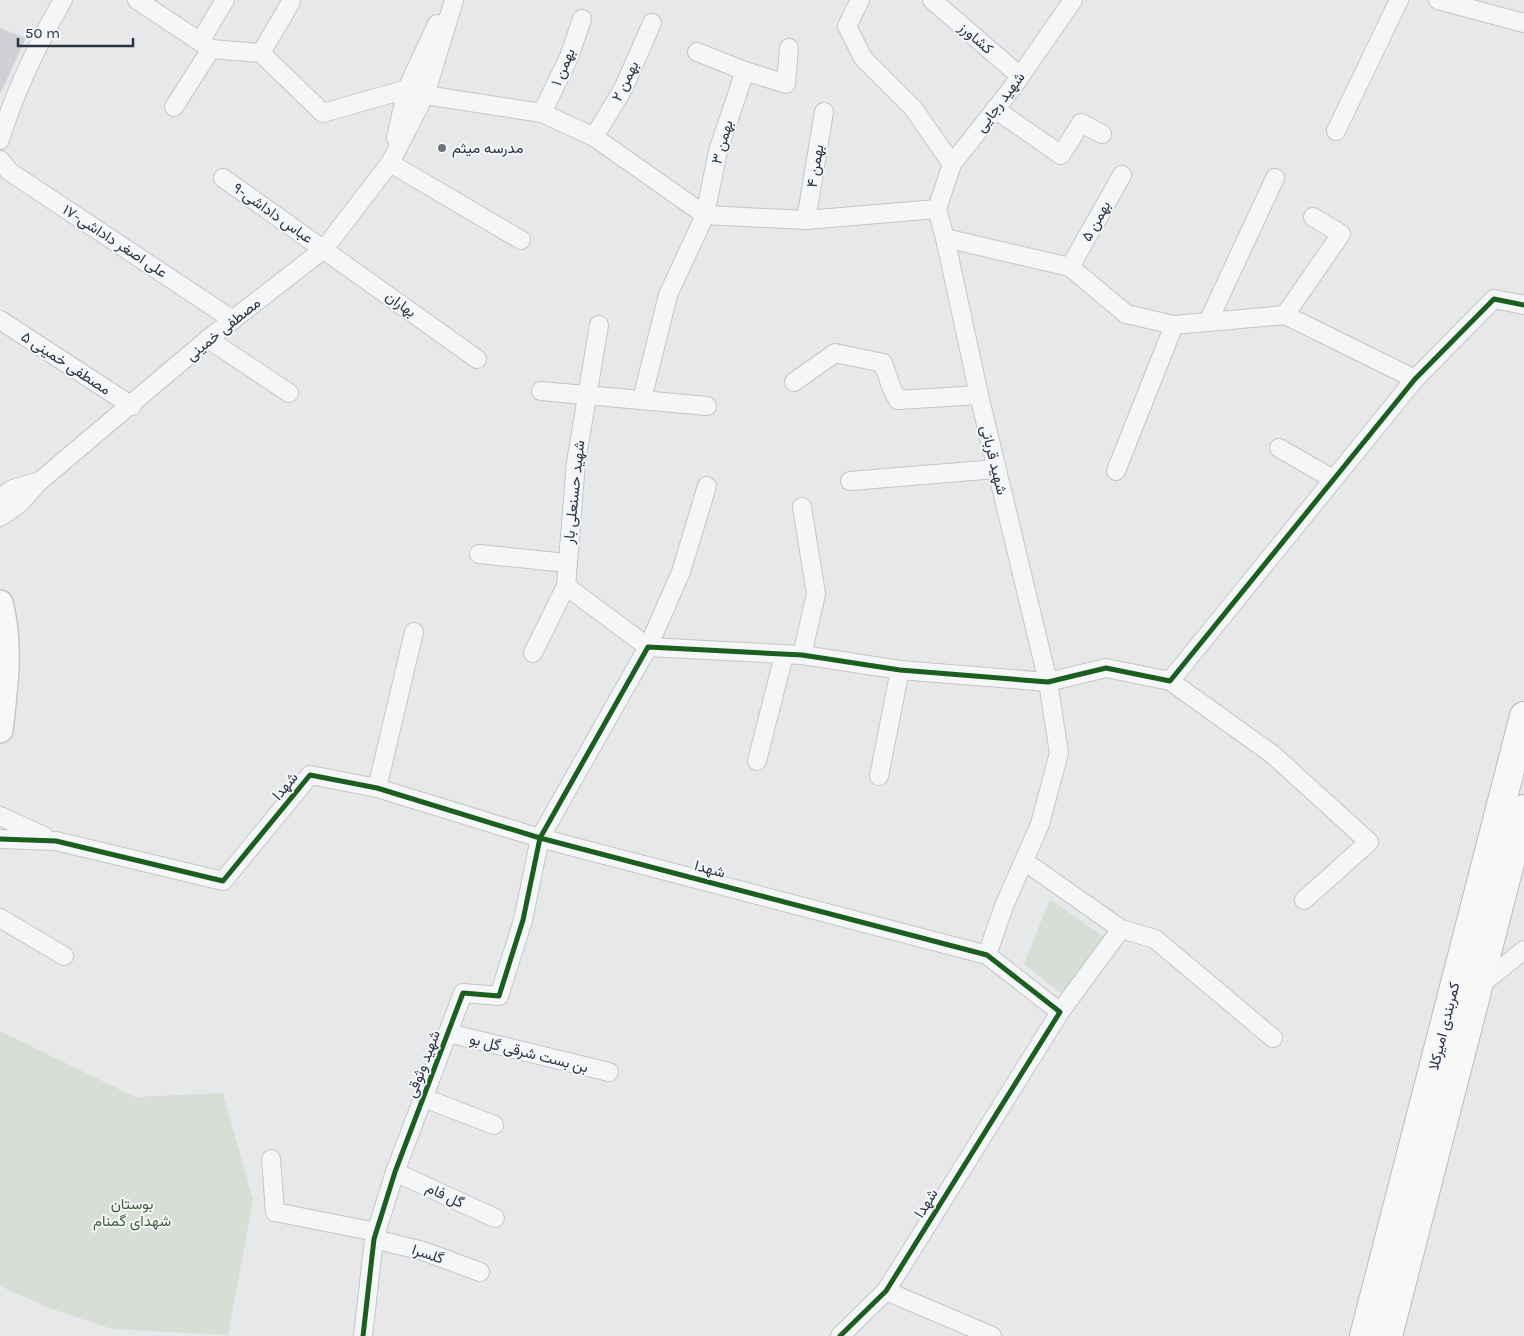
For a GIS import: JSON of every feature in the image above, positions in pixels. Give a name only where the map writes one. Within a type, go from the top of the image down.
[{"type":"highway","name":"کمربندی امیرکلا","points":[[1364,1336],[1524,716]]},
{"type":"highway","name":"کمربندی امیرکلا","points":[[1388,1336],[1524,809]]},
{"type":"main road","points":[[0,603],[4,616],[6,646],[5,691],[0,730]]},
{"type":"street","points":[[0,140],[12,101],[63,0]]},
{"type":"street","points":[[137,0],[206,45],[261,52],[323,113],[407,88],[425,95],[542,113],[594,137],[705,215],[806,220],[937,209]]},
{"type":"street","points":[[174,107],[206,45],[225,0]]},
{"type":"street","name":"مصطفی خمینی","points":[[390,163],[407,88],[448,0]]},
{"type":"street","name":"مصطفی خمینی","points":[[0,517],[19,504],[40,481],[132,406],[208,339],[324,249],[390,163],[425,95],[454,0]]},
{"type":"street","points":[[860,0],[847,26],[863,58],[913,108],[952,164]]},
{"type":"street","name":"کشاورز","points":[[932,0],[1020,76]]},
{"type":"street","name":"شهید رجایی","points":[[937,209],[952,164],[1020,76],[1073,0]]},
{"type":"street","points":[[1336,131],[1399,0]]},
{"type":"street","points":[[1438,0],[1524,23]]},
{"type":"street","points":[[261,52],[290,2]]},
{"type":"street","name":"بهمن ۱","points":[[542,113],[569,57],[582,19]]},
{"type":"street","name":"بهمن ۲","points":[[594,137],[623,90],[652,23]]},
{"type":"street","points":[[697,52],[745,72],[786,84],[788,48]]},
{"type":"street","name":"بهمن ۳","points":[[642,399],[668,295],[705,215],[718,151],[745,72]]},
{"type":"street","points":[[995,109],[1061,155],[1081,123],[1102,134]]},
{"type":"street","name":"بهمن ۴","points":[[806,220],[824,112]]},
{"type":"street","name":"علی اصغر داداشی-۱۷","points":[[0,160],[10,172],[233,320]]},
{"type":"street","points":[[390,163],[521,240]]},
{"type":"street","name":"بهمن ۵","points":[[1070,267],[1122,175]]},
{"type":"street","name":"عباس داداشی-۹","points":[[223,178],[324,249]]},
{"type":"street","points":[[1208,322],[1275,178]]},
{"type":"street","name":"شهید قربانی","points":[[937,209],[996,469],[1048,682],[1059,753],[1040,824],[987,954]]},
{"type":"street","points":[[1284,315],[1342,234],[1313,217]]},
{"type":"street","points":[[945,238],[1070,267],[1126,314],[1174,325],[1284,315],[1415,379]]},
{"type":"street","name":"بهاران","points":[[324,249],[477,359]]},
{"type":"street","points":[[1170,681],[1415,379],[1494,299],[1524,305]]},
{"type":"street","name":"مصطفی خمینی ۵","points":[[0,320],[132,406]]},
{"type":"street","name":"شهید حسنعلی بار","points":[[532,654],[566,586],[576,462],[598,325]]},
{"type":"street","points":[[1116,471],[1174,325]]},
{"type":"street","points":[[208,339],[290,393]]},
{"type":"street","points":[[794,382],[835,353],[883,363],[898,400],[979,395]]},
{"type":"street","points":[[541,391],[707,406]]},
{"type":"street","points":[[1279,448],[1333,479]]},
{"type":"street","points":[[850,481],[996,469]]},
{"type":"street","name":"مصطفی خمینی","points":[[0,497],[13,489],[40,481]]},
{"type":"street","points":[[540,838],[648,647],[681,572],[707,486]]},
{"type":"street","points":[[802,507],[816,594],[802,655]]},
{"type":"street","points":[[480,554],[568,563]]},
{"type":"street","points":[[566,586],[648,647],[802,655],[900,670],[1048,682],[1106,668],[1170,681],[1272,754],[1369,842],[1304,900]]},
{"type":"street","points":[[377,788],[414,632]]},
{"type":"street","points":[[757,762],[784,655]]},
{"type":"street","points":[[879,776],[900,670]]},
{"type":"street","name":"شهدا","points":[[0,839],[56,841],[223,881],[310,775],[377,788],[540,838],[987,954],[1060,1012],[886,1292],[840,1336]]},
{"type":"street","points":[[0,816],[56,841]]},
{"type":"street","name":"شهید وثوقی","points":[[363,1336],[375,1235],[396,1172],[463,993],[499,996],[523,920],[540,838]]},
{"type":"street","points":[[1024,860],[1121,929],[1154,939],[1273,1038]]},
{"type":"street","points":[[0,918],[64,956]]},
{"type":"street","points":[[1060,1012],[1121,929]]},
{"type":"street","points":[[1478,987],[1520,959]]},
{"type":"street","name":"بن بست شرقی گل بو","points":[[448,1033],[609,1072]]},
{"type":"street","points":[[424,1098],[494,1125]]},
{"type":"street","name":"گلسرا","points":[[271,1160],[275,1212],[375,1235],[480,1272]]},
{"type":"street","name":"گل فام","points":[[396,1172],[495,1218]]},
{"type":"street","points":[[886,1292],[992,1336]]},
{"type":"green space","points":[[1050,899],[1115,945],[1070,1000],[1024,964]]},
{"type":"green space","name":"بوستان شهدای گمنام","points":[[0,1031],[135,1097],[223,1093],[253,1200],[228,1335],[112,1329],[49,1308],[0,1286]]},
{"type":"building","points":[[0,28],[26,38],[0,94]]},
{"type":"cycle path","points":[[363,1336],[374,1239],[395,1172],[463,993],[499,996],[523,920],[540,838],[648,647],[802,655],[900,670],[1048,682],[1106,668],[1170,681],[1415,379],[1494,299],[1524,305]]},
{"type":"cycle path","points":[[0,839],[56,841],[223,881],[310,775],[377,788],[540,838],[987,955],[1060,1012],[886,1291],[840,1336]]},
{"type":"place","name":"مدرسه میثم","points":[[442,148]]}]
